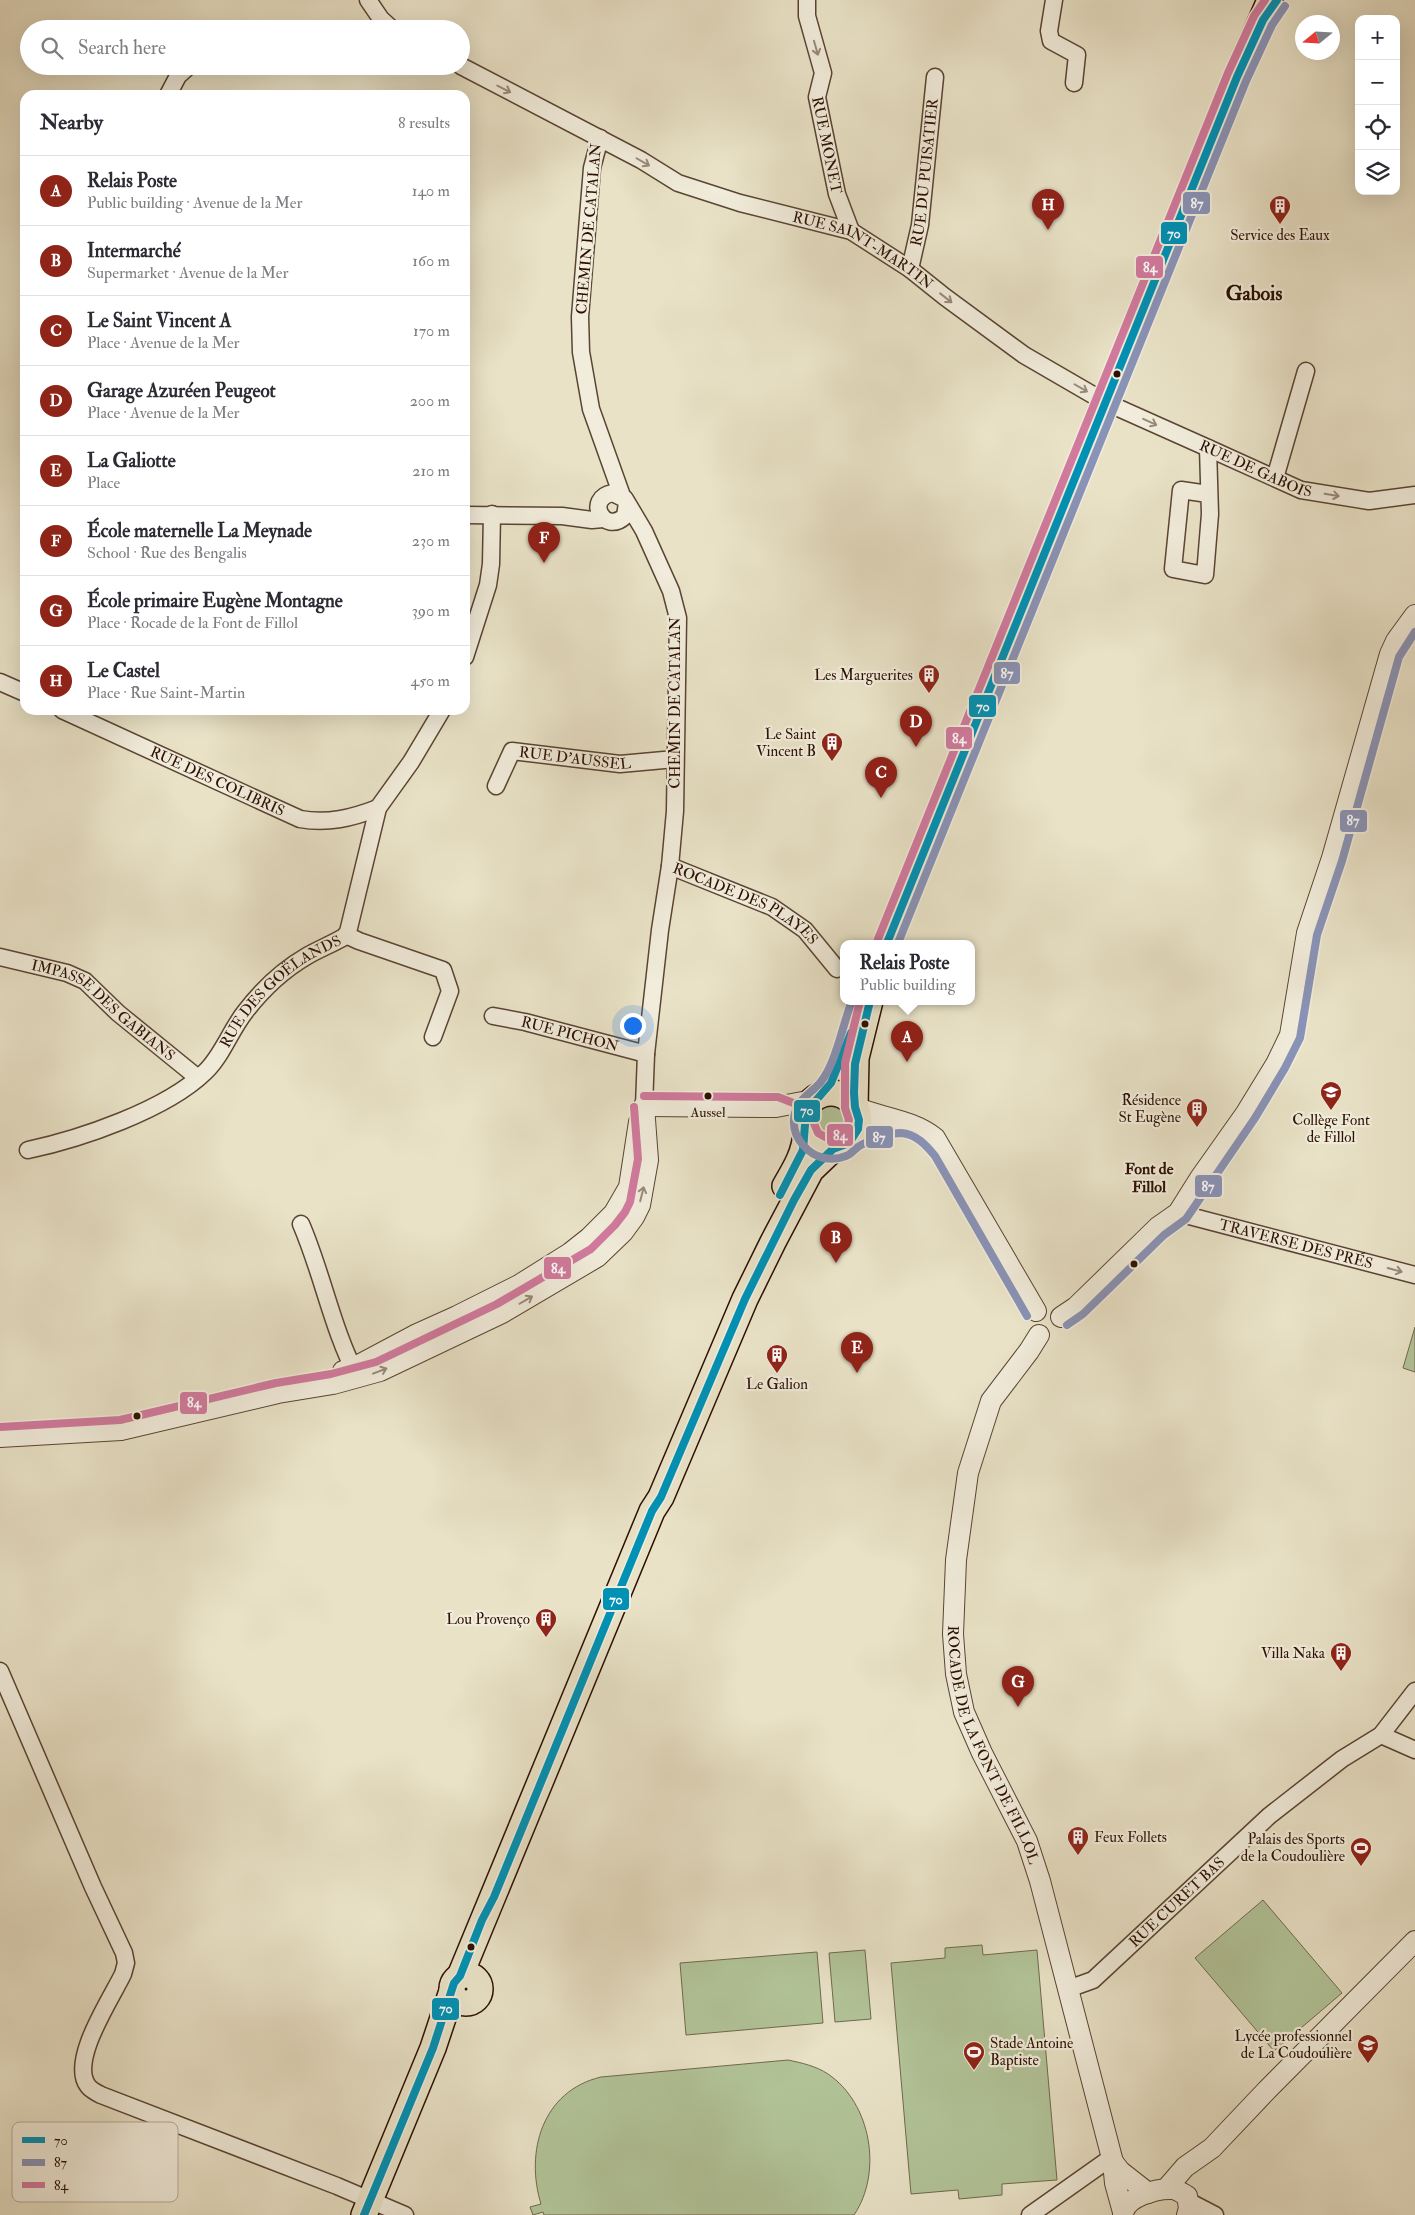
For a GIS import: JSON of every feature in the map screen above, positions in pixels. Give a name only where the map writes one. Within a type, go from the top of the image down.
[{"type":"main road","points":[[888,940],[1237,77],[1267,10],[1277,0]]},
{"type":"main road","points":[[652,1511],[653,1491],[738,1280],[771,1209],[798,1164],[805,1144],[812,1112],[837,1074],[862,1005]]},
{"type":"main road","points":[[367,2208],[433,2048],[464,1988],[482,1920],[494,1897],[652,1511],[661,1497],[745,1299],[811,1170],[834,1149],[849,1143],[854,1137],[859,1120],[855,1107],[856,1058],[869,1005]]},
{"type":"main road","points":[[812,1112],[841,1095],[855,1107]]},
{"type":"main road","points":[[812,1112],[817,1145],[834,1149]]},
{"type":"street","points":[[368,0],[381,20]]},
{"type":"street","name":"RUE MONET","points":[[808,0],[807,16],[823,73],[817,97],[837,194],[851,231]]},
{"type":"street","points":[[1054,0],[1048,31],[1051,41],[1077,55],[1074,83]]},
{"type":"street","name":"CHEMIN DE CATALAN","points":[[470,71],[600,138],[592,168],[580,317],[581,352],[591,409],[614,470],[614,498],[650,544],[671,591],[678,618],[675,811],[670,866]]},
{"type":"street","points":[[171,90],[179,75]]},
{"type":"street","name":"RUE DU PUISATIER","points":[[910,269],[920,225],[935,77]]},
{"type":"street","name":"RUE SAINT-MARTIN","points":[[600,138],[678,182],[740,203],[851,231],[910,269],[944,297],[1024,354],[1105,402]]},
{"type":"street","points":[[1275,478],[1306,371]]},
{"type":"street","name":"RUE DE GABOIS","points":[[1105,402],[1301,490],[1369,501],[1415,495]]},
{"type":"street","points":[[1208,448],[1210,514],[1205,575],[1173,569],[1181,490],[1208,494]]},
{"type":"street","points":[[562,516],[614,498]]},
{"type":"street","points":[[608,521],[598,510],[614,498]]},
{"type":"street","points":[[470,515],[562,516],[608,521],[625,516],[614,498]]},
{"type":"street","points":[[470,641],[488,585],[491,564],[492,514]]},
{"type":"street","name":"CHEMIN DE CATALAN","points":[[608,521],[628,528],[650,544]]},
{"type":"street","points":[[1061,1317],[1076,1306],[1158,1227],[1178,1214],[1196,1184],[1246,1113],[1276,1064],[1290,1035],[1308,933],[1332,858],[1390,654],[1396,641],[1415,615]]},
{"type":"street","points":[[0,682],[20,691]]},
{"type":"street","name":"RUE DES COLIBRIS","points":[[73,715],[300,820],[318,822],[337,820],[355,817],[378,808]]},
{"type":"street","name":"RUE DES GOËLANDS","points":[[28,1150],[83,1135],[142,1112],[172,1096],[198,1078],[211,1065],[246,1011],[270,984],[305,957],[346,935],[367,860],[378,808],[411,762],[439,715]]},
{"type":"street","name":"RUE D'AUSSEL","points":[[496,786],[512,751],[620,764],[675,759]]},
{"type":"street","name":"ROCADE DES PLAYES","points":[[0,1437],[121,1430],[278,1393],[333,1384],[356,1373],[380,1372],[502,1314],[598,1256],[612,1244],[634,1218],[640,1205],[644,1186],[648,1160],[644,1106],[646,1054],[660,930],[670,866],[772,907],[805,930],[837,969]]},
{"type":"street","points":[[346,935],[443,970],[450,991],[433,1038]]},
{"type":"street","name":"IMPASSE DES GABIANS","points":[[0,957],[66,973],[85,981],[118,1013],[198,1078]]},
{"type":"street","name":"RUE PICHON","points":[[493,1016],[525,1022],[646,1054]]},
{"type":"street","points":[[644,1106],[776,1107],[812,1112]]},
{"type":"street","points":[[855,1107],[897,1122],[924,1129],[935,1138],[1036,1312],[1032,1324],[1039,1335],[1046,1337],[1054,1335],[1060,1328],[1061,1317],[1056,1310],[1048,1307],[1036,1312]]},
{"type":"street","points":[[854,1137],[897,1122]]},
{"type":"street","name":"TRAVERSE DES PRÉS","points":[[1178,1214],[1415,1275]]},
{"type":"street","points":[[301,1224],[315,1258],[336,1329],[356,1373]]},
{"type":"street","name":"ROCADE DE LA FONT DE FILLOL","points":[[1039,1335],[991,1402],[968,1473],[956,1560],[953,1634],[956,1674],[964,1712],[982,1753],[1027,1841],[1050,1914],[1111,2156],[1115,2183],[1123,2213]]},
{"type":"street","points":[[0,1671],[93,1887],[124,1953],[126,1963],[123,1974],[90,2038],[85,2055],[83,2073],[88,2087],[101,2095],[165,2122]]},
{"type":"street","name":"RUE CURET BAS","points":[[1068,1989],[1093,1980],[1269,1816],[1347,1755],[1381,1735],[1415,1691]]},
{"type":"street","points":[[1381,1735],[1415,1750]]},
{"type":"street","points":[[1157,2191],[1185,2167],[1204,2155],[1415,1942]]},
{"type":"street","points":[[178,2128],[367,2208],[405,2215]]},
{"type":"street","points":[[1187,2204],[1191,2181],[1204,2155]]},
{"type":"street","points":[[1030,2215],[1111,2156],[1120,2171],[1157,2191]]},
{"type":"street","points":[[1085,2176],[1115,2183]]},
{"type":"street","points":[[1123,2213],[1130,2202],[1157,2191],[1174,2189],[1187,2204],[1215,2215]]},
{"type":"green space","points":[[826,1094],[836,1094],[846,1098],[854,1106],[858,1121],[854,1136],[846,1144],[836,1148],[826,1148],[816,1144],[808,1136],[804,1126],[804,1116],[808,1106],[816,1098]]},
{"type":"green space","points":[[1415,1327],[1415,1372],[1403,1368]]},
{"type":"green space","points":[[1263,1900],[1342,1993],[1274,2051],[1195,1958]]},
{"type":"green space","name":"Stade Antoine Baptiste","points":[[982,1945],[983,1955],[1037,1950],[1057,2180],[1002,2184],[1002,2195],[959,2199],[958,2190],[911,2194],[891,1963],[945,1958],[945,1948]]},
{"type":"green space","points":[[865,1950],[871,2019],[835,2022],[829,1953]]},
{"type":"green space","points":[[817,1952],[823,2023],[686,2035],[680,1963]]},
{"type":"green space","points":[[788,2060],[814,2067],[828,2074],[843,2087],[854,2102],[863,2120],[868,2139],[870,2159],[868,2179],[863,2198],[854,2215],[544,2215],[543,2212],[533,2215],[530,2207],[541,2204],[535,2164],[537,2145],[543,2126],[552,2110],[564,2095],[581,2084],[601,2077]]},
{"type":"transit line","name":"84","points":[[878,939],[1228,73],[1254,16],[1265,0]]},
{"type":"transit line","name":"70","points":[[888,940],[1237,77],[1263,20],[1277,0]]},
{"type":"transit line","name":"87","points":[[899,940],[1246,81],[1272,25],[1285,6]]},
{"type":"transit line","name":"87","points":[[1067,1325],[1083,1314],[1164,1235],[1186,1219],[1255,1118],[1285,1068],[1300,1038],[1317,935],[1342,861],[1399,657],[1415,632]]},
{"type":"transit line","name":"87","points":[[850,1005],[828,1071],[822,1081],[801,1101],[797,1108],[794,1122],[797,1137],[808,1150],[818,1156],[829,1159],[846,1156],[861,1145],[891,1134],[911,1135],[920,1141],[935,1156],[1027,1316]]},
{"type":"transit line","name":"84","points":[[644,1096],[778,1097],[796,1104],[810,1114],[818,1133],[827,1138],[838,1137],[846,1131],[849,1120],[845,1108],[845,1063],[859,1005]]},
{"type":"transit line","name":"70","points":[[364,2215],[433,2048],[454,1983],[460,1976],[482,1920],[494,1897],[652,1511],[661,1497],[745,1299],[811,1170],[833,1149],[849,1143],[858,1129],[859,1120],[855,1107],[854,1093],[855,1064],[869,1005]]},
{"type":"transit line","name":"70","points":[[780,1195],[803,1150],[806,1112],[831,1083],[851,1033]]},
{"type":"transit line","name":"84","points":[[0,1427],[120,1420],[276,1383],[331,1374],[376,1362],[497,1304],[591,1249],[625,1212],[630,1202],[638,1159],[634,1107]]},
{"type":"place","name":"Service des Eaux","points":[[1280,225]]},
{"type":"place","name":"Le Castel","points":[[1048,230]]},
{"type":"place","name":"École maternelle La Meynade","points":[[544,563]]},
{"type":"place","name":"Les Marguerites","points":[[929,694]]},
{"type":"place","name":"Garage Azuréen Peugeot","points":[[916,747]]},
{"type":"place","name":"Le Saint Vincent B","points":[[832,762]]},
{"type":"place","name":"Le Saint Vincent A","points":[[881,798]]},
{"type":"place","name":"Relais Poste","points":[[907,1062]]},
{"type":"place","name":"Aussel","points":[[708,1096]]},
{"type":"place","name":"Collège Font de Fillol","points":[[1331,1111]]},
{"type":"place","name":"Résidence St Eugène","points":[[1197,1128]]},
{"type":"place","name":"Intermarché","points":[[836,1263]]},
{"type":"place","name":"La Galiotte","points":[[857,1373]]},
{"type":"place","name":"Le Galion","points":[[777,1374]]},
{"type":"place","name":"Lou Provenço","points":[[546,1638]]},
{"type":"place","name":"Villa Naka","points":[[1341,1672]]},
{"type":"place","name":"École primaire Eugène Montagne","points":[[1018,1707]]},
{"type":"place","name":"Feux Follets","points":[[1078,1856]]},
{"type":"place","name":"Palais des Sports de la Coudoulière","points":[[1361,1867]]},
{"type":"place","name":"Lycée professionnel de La Coudoulière","points":[[1368,2064]]},
{"type":"place","name":"Stade Antoine Baptiste","points":[[974,2071]]},
{"type":"district","name":"Gabois","points":[[1254,293]]},
{"type":"district","name":"Font de Fillol","points":[[1149,1178]]}]
